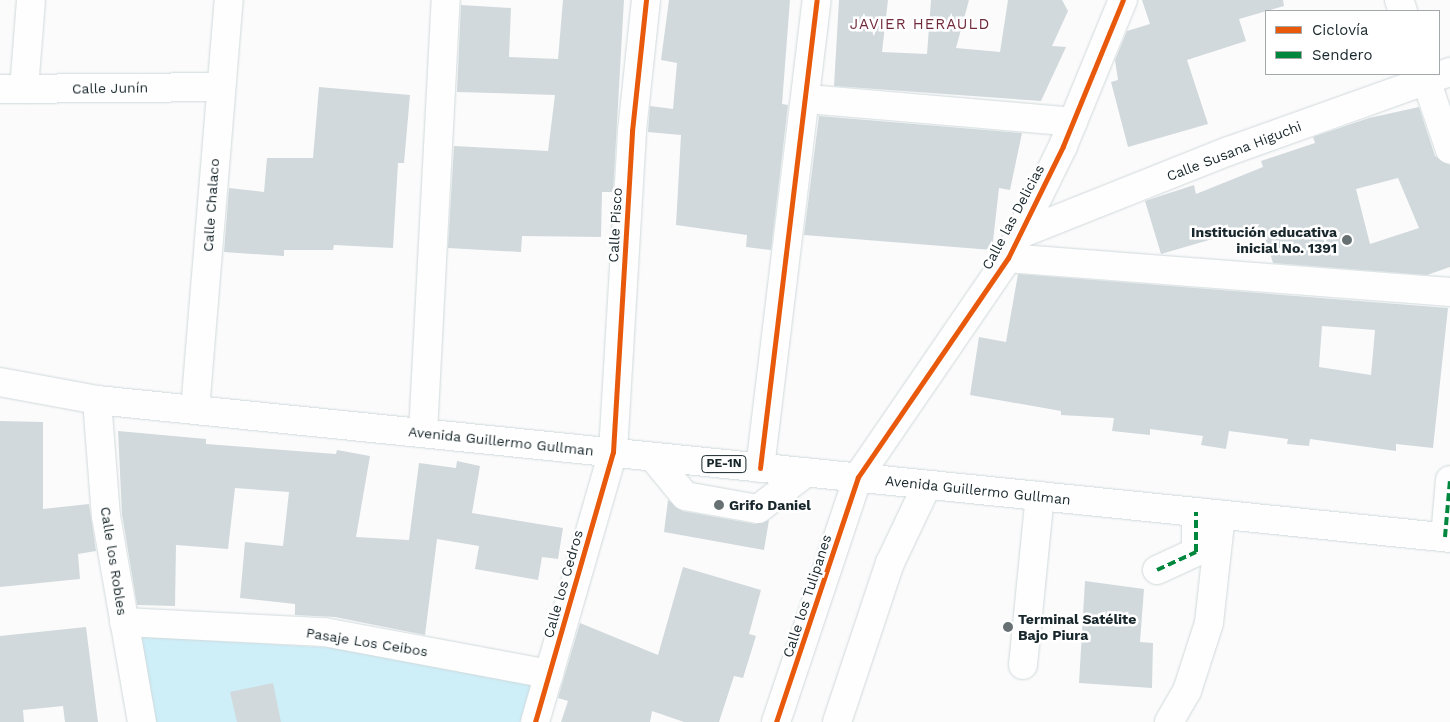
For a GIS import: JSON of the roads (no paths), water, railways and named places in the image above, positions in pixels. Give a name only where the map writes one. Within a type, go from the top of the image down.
[{"type":"street","points":[[12,89],[31,0]]},
{"type":"street","name":"Calle Chalaco","points":[[195,410],[220,87],[229,0]]},
{"type":"street","points":[[423,433],[446,0]]},
{"type":"street","name":"Calle Pisco","points":[[613,452],[632,131],[646,0]]},
{"type":"street","points":[[760,468],[807,100],[817,0]]},
{"type":"street","name":"Calle las Delicias","points":[[858,477],[1008,258],[1073,122],[1123,2]]},
{"type":"street","points":[[1433,76],[1450,150]]},
{"type":"street","name":"Calle Susana Higuchi","points":[[1020,234],[1229,151],[1433,76]]},
{"type":"street","name":"Calle Junín","points":[[12,89],[220,87]]},
{"type":"street","points":[[807,100],[1073,122]]},
{"type":"street","points":[[1008,258],[1450,292]]},
{"type":"street","name":"Avenida Guillermo Gullman","points":[[0,382],[97,400],[1448,537]]},
{"type":"street","name":"Calle los Robles","points":[[97,400],[106,516],[142,722]]},
{"type":"street","name":"Calle los Cedros","points":[[535,722],[613,452]]},
{"type":"street","points":[[653,456],[685,496],[758,509],[807,472]]},
{"type":"street","name":"Calle los Tulipanes","points":[[776,722],[858,477]]},
{"type":"street","points":[[1448,537],[1450,480]]},
{"type":"street","points":[[837,722],[890,563],[928,484]]},
{"type":"street","points":[[1023,665],[1040,496]]},
{"type":"street","points":[[1157,570],[1196,552],[1209,513]]},
{"type":"street","points":[[1169,722],[1187,691],[1209,624],[1209,513]]},
{"type":"street","name":"Pasaje Los Ceibos","points":[[124,622],[324,632],[549,674]]},
{"type":"place","name":"Institución educativa inicial No. 1391","points":[[1347,240]]},
{"type":"place","name":"Grifo Daniel","points":[[719,505]]},
{"type":"place","name":"Terminal Satélite Bajo Piura","points":[[1008,627]]},
{"type":"district","name":"JAVIER HERAULD","points":[[920,25]]}]
